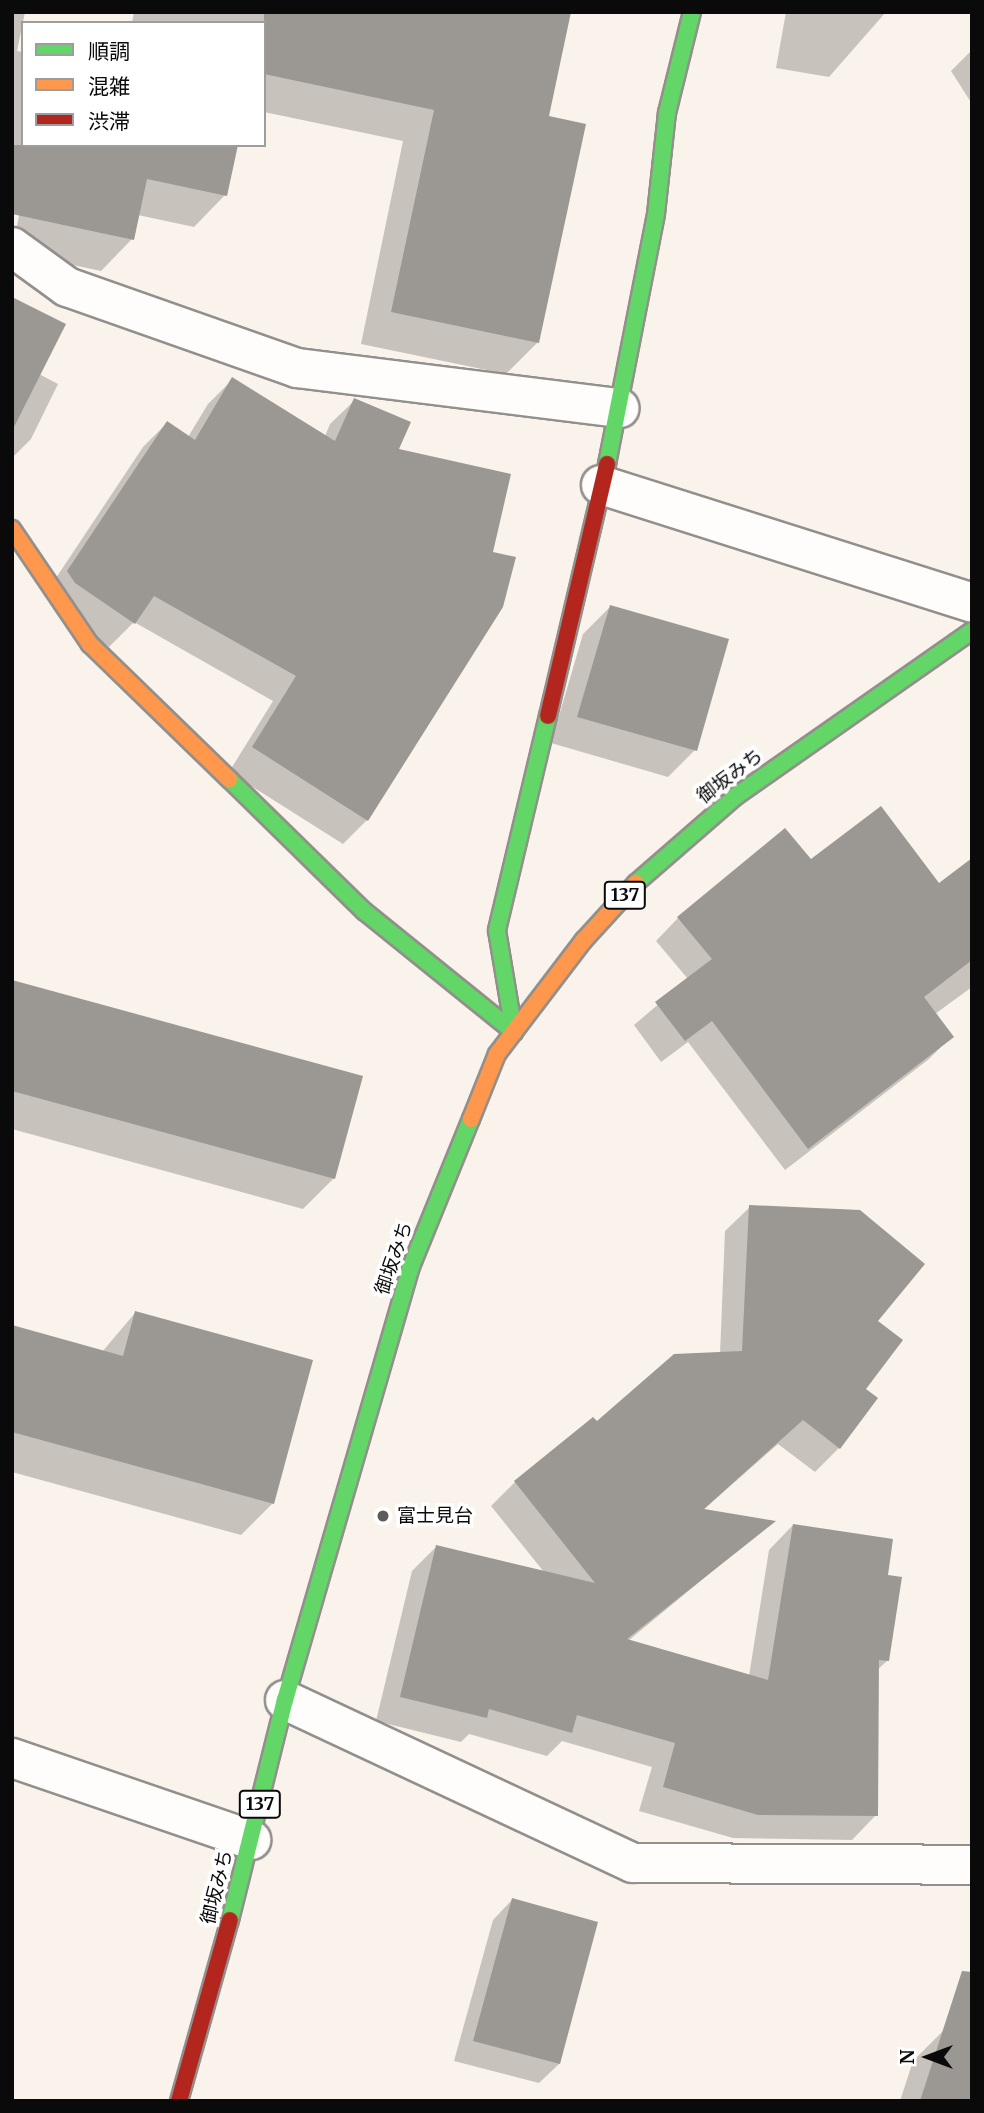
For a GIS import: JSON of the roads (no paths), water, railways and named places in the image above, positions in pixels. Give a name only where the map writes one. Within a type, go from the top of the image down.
[{"type":"main road","points":[[514,1032],[498,930],[620,408],[656,214],[667,113],[692,12]]},
{"type":"main road","points":[[12,529],[90,644],[364,911],[514,1032]]},
{"type":"main road","name":"御坂みち","points":[[179,2101],[251,1840],[285,1700],[410,1269],[492,1066],[514,1032],[584,940],[645,873],[736,796],[972,631]]},
{"type":"street","points":[[12,247],[67,286],[297,368],[620,408]]},
{"type":"street","points":[[601,485],[972,603]]},
{"type":"street","points":[[285,1700],[633,1863],[972,1865]]},
{"type":"street","points":[[12,1758],[251,1840]]},
{"type":"place","name":"富士見台","points":[[383,1516]]}]
